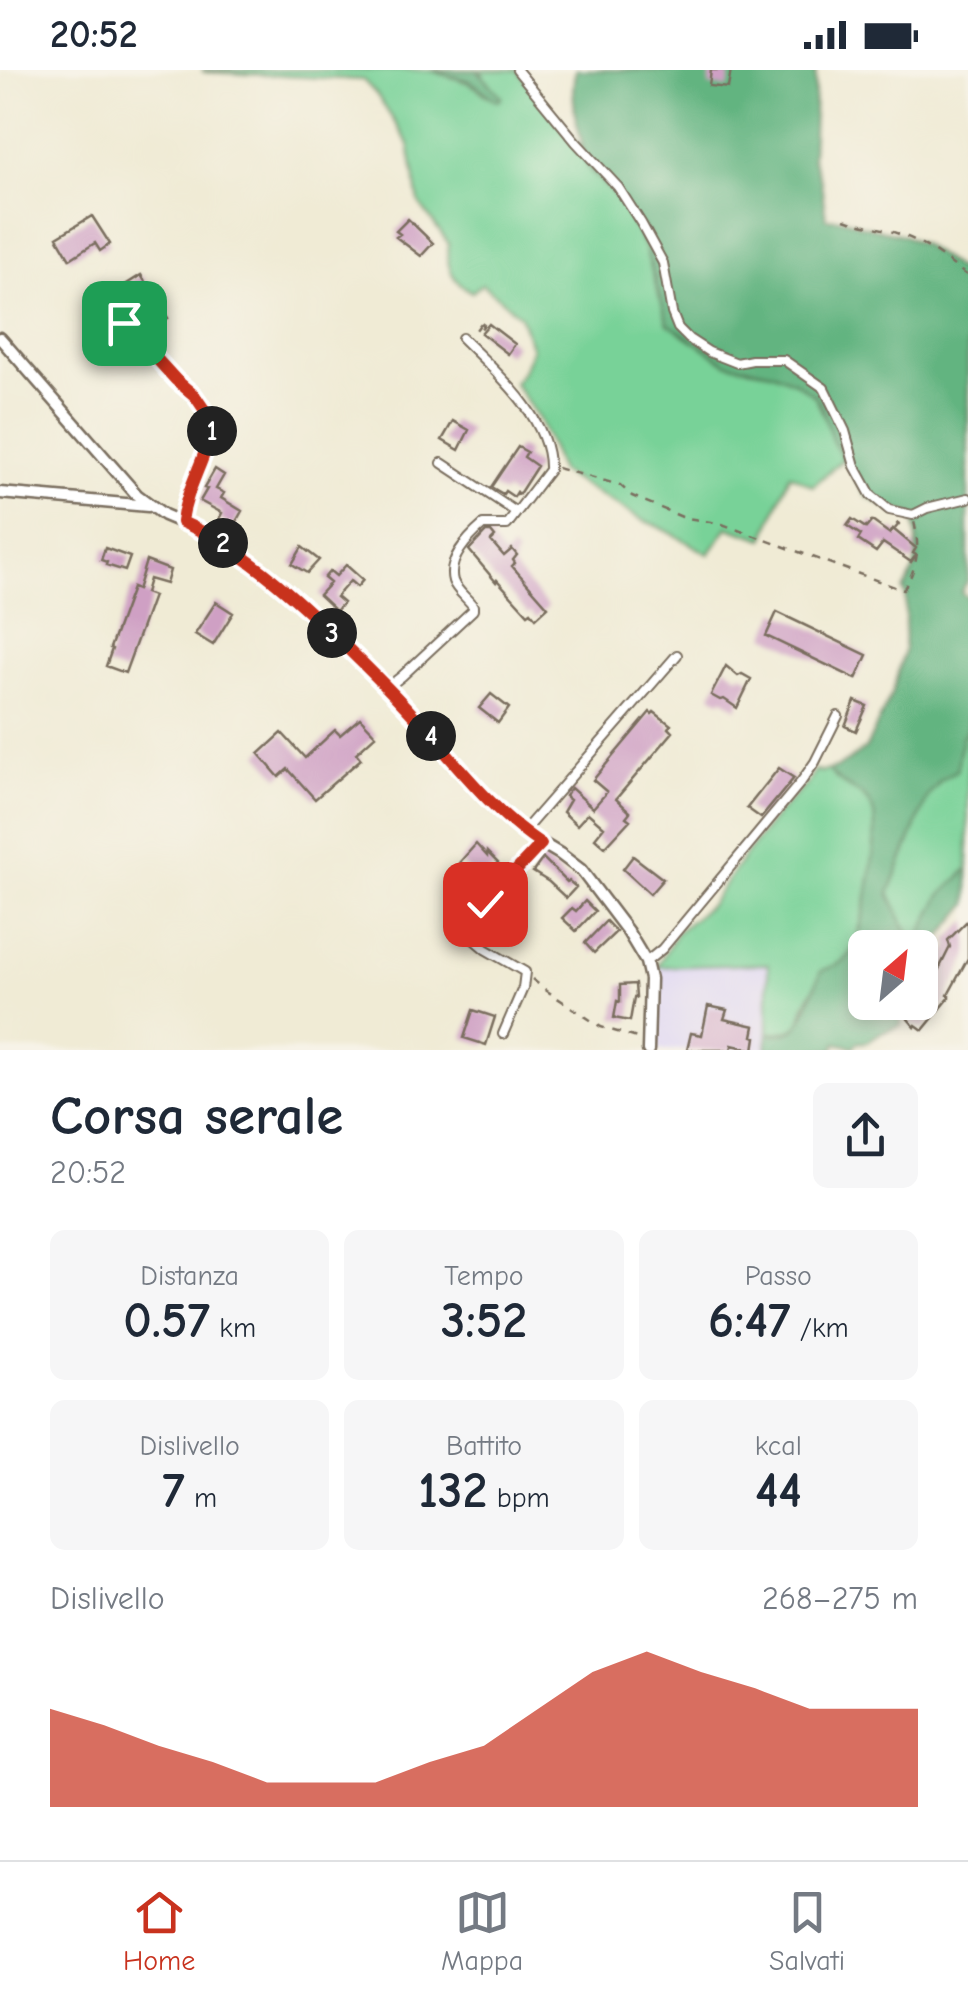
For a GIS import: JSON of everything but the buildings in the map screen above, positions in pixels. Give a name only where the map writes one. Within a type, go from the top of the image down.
[{"type":"street","points":[[517,70],[618,187],[641,222],[663,263],[678,328],[689,340],[737,363],[784,360],[824,388],[871,495],[889,510],[913,514],[968,498]]},
{"type":"street","points":[[111,302],[124,323],[195,396],[212,421],[204,455],[184,501],[182,522]]},
{"type":"street","points":[[0,338],[136,495],[149,506],[207,533],[295,598],[388,687],[495,806],[523,832],[581,870],[646,962],[650,980],[648,1045]]},
{"type":"street","points":[[388,687],[470,615],[473,606],[454,585],[452,576],[456,558],[472,535],[483,525],[507,525],[550,470],[537,424],[523,400],[462,338]]},
{"type":"street","points":[[442,463],[516,512]]},
{"type":"street","points":[[0,493],[149,506]]},
{"type":"street","points":[[523,832],[677,655]]},
{"type":"street","points":[[646,962],[662,949],[816,762],[838,716]]},
{"type":"street","points":[[503,1034],[523,988],[525,972],[484,948],[472,938],[471,928],[485,904],[541,844]]},
{"type":"path","points":[[845,218],[904,235],[968,276]]},
{"type":"path","points":[[550,470],[558,468],[620,485],[632,496],[682,518],[722,524],[903,590],[916,566],[913,514]]},
{"type":"path","points":[[525,972],[601,1027],[648,1045]]},
{"type":"shaded area","points":[[768,964],[767,1050],[657,1050],[657,967]]},
{"type":"green space","points":[[201,70],[431,70],[466,82],[486,95],[483,74],[477,70],[517,70],[589,157],[588,168],[629,216],[645,248],[660,299],[748,368],[772,372],[815,396],[843,459],[813,486],[790,474],[764,539],[728,527],[709,554],[560,472],[540,421],[514,383],[532,349],[520,315],[482,284],[472,292],[455,278],[449,266],[449,244],[419,203],[409,144],[377,95],[363,80]]},
{"type":"green space","points":[[431,70],[477,70],[502,97],[499,101],[471,82]]},
{"type":"green space","points":[[575,70],[816,70],[812,158],[821,182],[826,218],[845,219],[903,235],[968,276],[968,580],[961,592],[968,598],[968,729],[962,737],[957,770],[940,781],[928,796],[889,893],[907,930],[859,930],[873,859],[873,811],[865,798],[829,770],[866,748],[892,693],[904,651],[903,590],[917,554],[913,515],[866,496],[833,442],[815,396],[772,372],[726,363],[668,324],[645,248],[629,216],[588,168],[573,89]]},
{"type":"green space","points":[[968,729],[968,869],[941,895],[923,930],[907,930],[889,893],[928,796],[940,781],[957,770],[962,737]]},
{"type":"green space","points":[[815,770],[829,770],[869,803],[875,839],[869,883],[859,930],[848,930],[848,956],[812,992],[797,1026],[768,1034],[768,964],[657,967],[677,932],[710,905],[778,813],[808,783]]},
{"type":"green space","points":[[968,869],[968,904],[938,943],[938,930],[923,930],[941,895]]},
{"type":"green space","points":[[847,958],[848,1020],[901,1020],[901,1026],[854,1047],[836,1043],[834,1050],[767,1050],[768,1034],[787,1032],[797,1026],[821,971]]},
{"type":"route","points":[[124,323],[195,396],[212,421],[204,455],[184,501],[182,522],[236,552],[295,598],[388,687],[495,806],[541,844],[485,904]]}]
